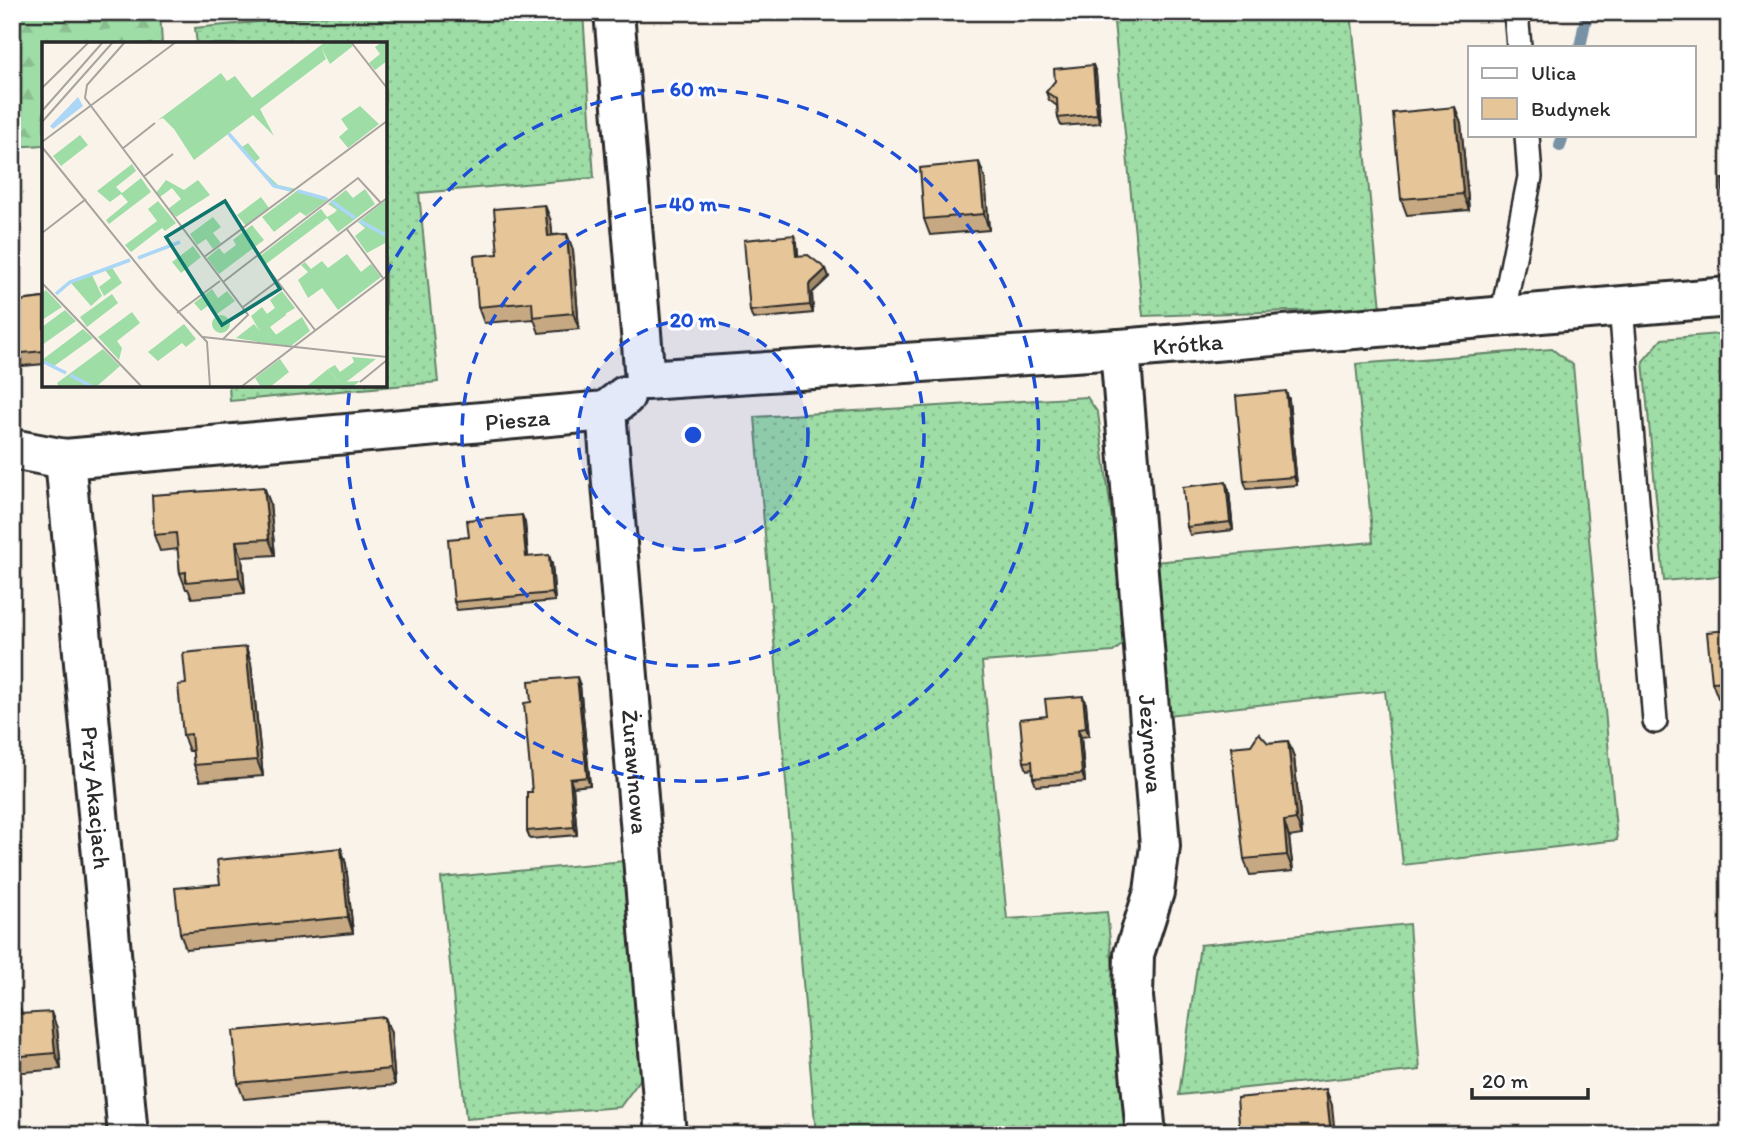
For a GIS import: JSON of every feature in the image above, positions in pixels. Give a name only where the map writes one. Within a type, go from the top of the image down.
[{"type":"street","points":[[606,411],[645,380],[614,12]]},
{"type":"street","name":"Krótka","points":[[645,380],[1120,349],[1729,297]]},
{"type":"street","name":"Jeżynowa","points":[[1120,349],[1160,846],[1154,892],[1134,954],[1133,997],[1146,1135]]},
{"type":"street","name":"Piesza","points":[[12,449],[65,459],[606,411]]},
{"type":"street","name":"Żurawinowa","points":[[606,411],[656,1134]]},
{"type":"street","name":"Przy Akacjach","points":[[65,459],[128,1135]]},
{"type":"lane","points":[[1516,12],[1519,46]]},
{"type":"lane","points":[[1502,317],[1530,177],[1527,136]]},
{"type":"lane","points":[[1621,306],[1655,721]]},
{"type":"green space","points":[[12,12],[160,12],[162,42],[42,42],[42,145],[12,147]]},
{"type":"green space","points":[[360,12],[583,12],[594,178],[419,193],[438,382],[387,387],[387,42],[197,42],[195,28]]},
{"type":"green space","points":[[1113,12],[1351,12],[1381,308],[1143,316]]},
{"type":"green space","points":[[1729,333],[1729,575],[1664,581],[1643,361],[1662,339]]},
{"type":"green space","points":[[1552,349],[1573,365],[1617,840],[1403,865],[1385,691],[1168,715],[1155,562],[1373,542],[1356,364]]},
{"type":"green space","points":[[229,387],[383,387],[230,401]]},
{"type":"green space","points":[[1087,397],[1098,413],[1128,640],[1113,652],[982,662],[1007,919],[1107,912],[1130,1135],[816,1135],[755,417]]},
{"type":"green space","points":[[624,861],[642,1077],[620,1107],[466,1119],[441,878]]},
{"type":"green space","points":[[1409,924],[1420,1070],[1179,1095],[1200,945]]},
{"type":"building","points":[[1093,65],[1097,114],[1058,118],[1057,99],[1046,92],[1055,81],[1054,69]]},
{"type":"building","points":[[1455,107],[1463,194],[1401,199],[1393,113]]},
{"type":"building","points":[[979,162],[984,214],[924,219],[920,168]]},
{"type":"building","points":[[1722,179],[1729,179],[1729,212],[1724,212]]},
{"type":"building","points":[[545,205],[548,236],[567,234],[573,313],[533,317],[532,302],[478,307],[474,256],[498,254],[494,209]]},
{"type":"building","points":[[794,235],[796,256],[808,255],[826,269],[809,285],[810,305],[750,311],[744,240]]},
{"type":"building","points":[[42,298],[42,351],[12,354],[12,302]]},
{"type":"building","points":[[1286,391],[1294,477],[1244,481],[1236,396]]},
{"type":"building","points":[[1226,482],[1230,522],[1187,527],[1183,487]]},
{"type":"building","points":[[264,487],[269,539],[236,541],[239,577],[186,582],[186,572],[180,573],[176,533],[154,535],[152,495]]},
{"type":"building","points":[[522,515],[526,557],[549,555],[552,593],[454,602],[448,539],[469,537],[467,520]]},
{"type":"building","points":[[1729,630],[1729,681],[1712,682],[1707,632]]},
{"type":"building","points":[[246,647],[257,760],[194,765],[191,734],[183,735],[178,685],[186,684],[183,653]]},
{"type":"building","points":[[577,677],[587,777],[570,779],[574,827],[527,831],[527,792],[532,792],[524,703],[531,702],[529,681]]},
{"type":"building","points":[[1083,696],[1086,728],[1078,729],[1082,774],[1033,778],[1032,761],[1024,762],[1020,719],[1047,716],[1045,699]]},
{"type":"building","points":[[1259,733],[1268,743],[1288,741],[1296,819],[1284,821],[1287,855],[1244,859],[1231,747],[1251,745]]},
{"type":"building","points":[[341,848],[348,917],[180,933],[175,888],[220,884],[217,860]]},
{"type":"building","points":[[20,1009],[20,1014],[51,1012],[55,1053],[12,1057],[12,1010]]},
{"type":"building","points":[[385,1017],[390,1069],[238,1083],[233,1031]]},
{"type":"building","points":[[1326,1089],[1331,1135],[1240,1135],[1237,1098]]},
{"type":"waterway","points":[[1580,46],[1587,12]]},
{"type":"waterway","points":[[1560,146],[1563,136]]}]
